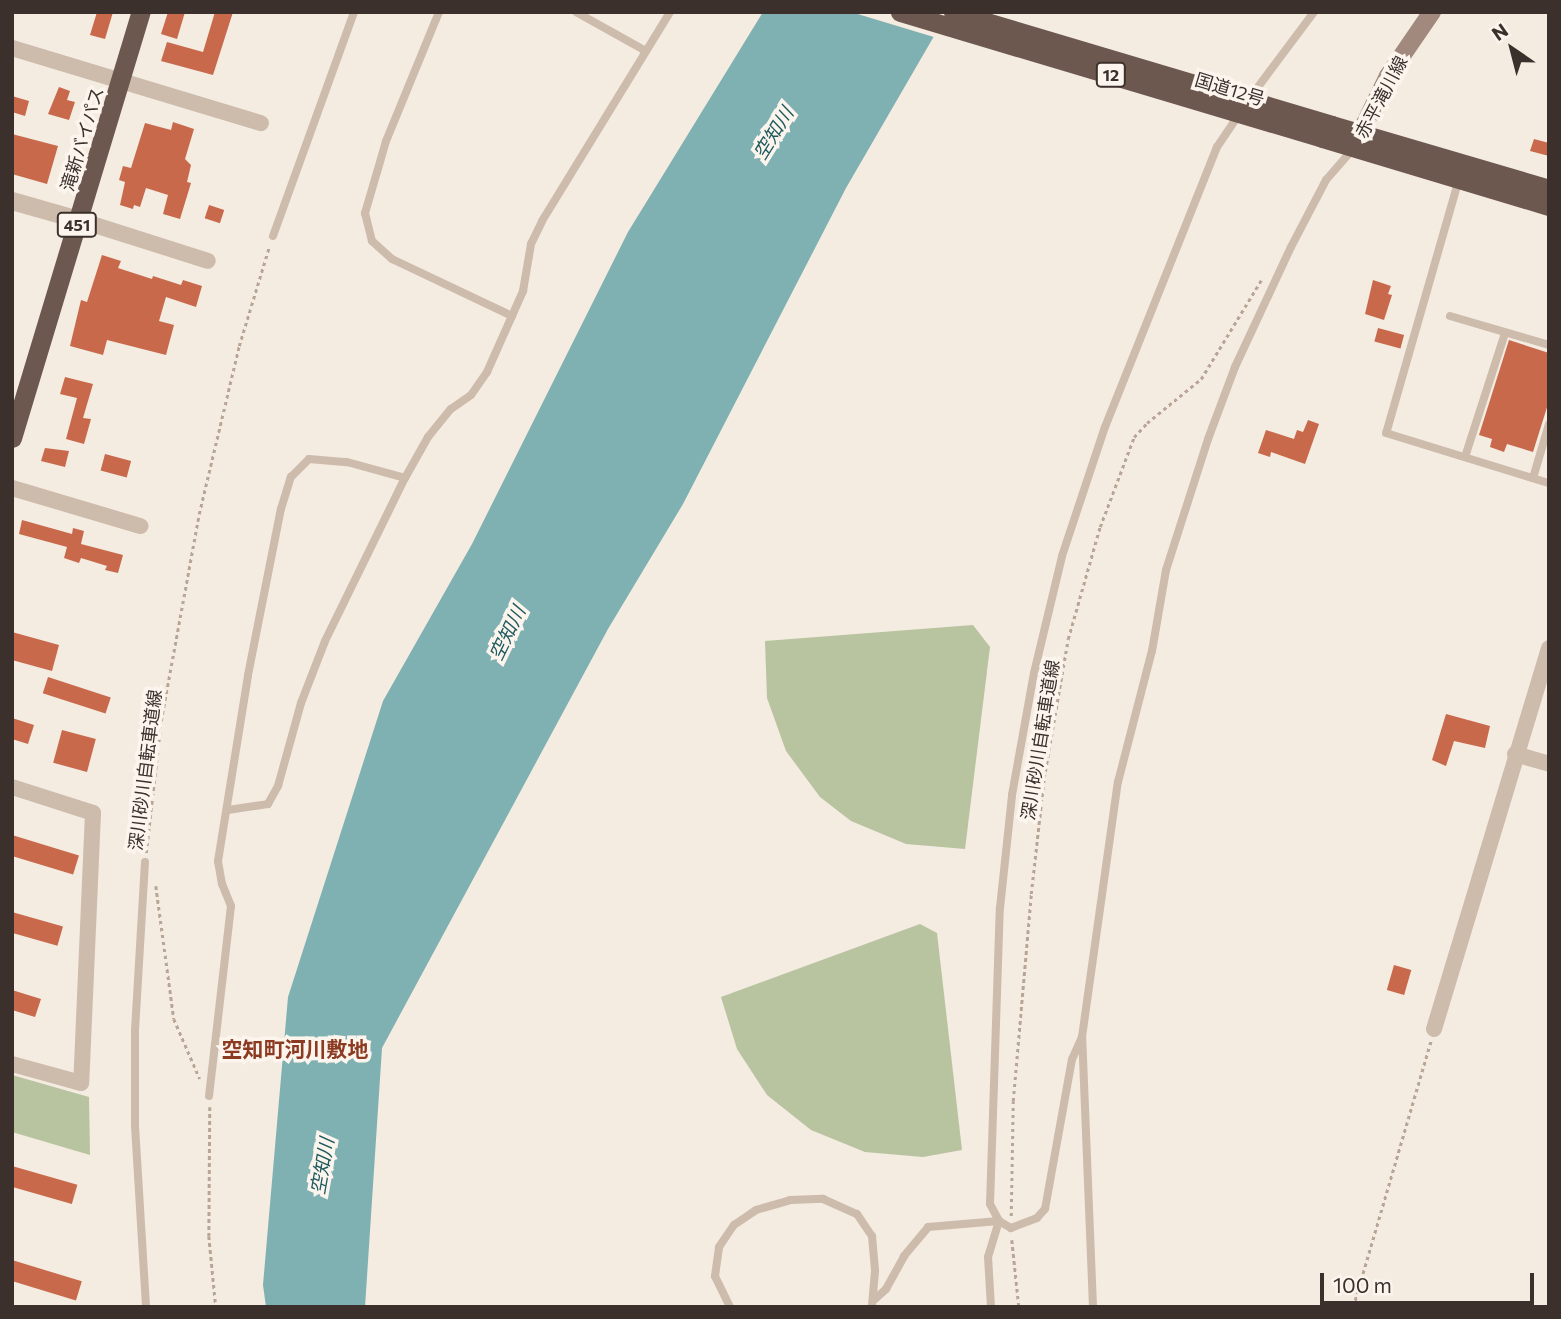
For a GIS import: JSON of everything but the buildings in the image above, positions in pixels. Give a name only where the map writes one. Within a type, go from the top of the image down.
[{"type":"highway","name":"滝新バイパス","points":[[12,438],[141,12]]},
{"type":"highway","name":"国道12号","points":[[900,12],[1327,131]]},
{"type":"highway","name":"国道12号","points":[[954,12],[1357,140],[1549,188]]},
{"type":"highway","name":"国道12号","points":[[1357,140],[1459,179],[1549,206]]},
{"type":"main road","name":"赤平滝川線","points":[[1357,140],[1388,76],[1432,12]]},
{"type":"street","points":[[12,48],[261,122]]},
{"type":"street","points":[[12,201],[208,261]]},
{"type":"street","points":[[12,488],[140,526]]},
{"type":"street","points":[[1434,1029],[1548,651]]},
{"type":"street","points":[[1516,754],[1549,764]]},
{"type":"street","points":[[12,787],[93,813],[81,1083],[12,1063]]},
{"type":"lane","points":[[273,236],[354,12]]},
{"type":"lane","points":[[439,12],[386,141],[365,213],[372,241],[392,259],[512,316]]},
{"type":"lane","points":[[576,12],[646,51]]},
{"type":"lane","points":[[228,810],[268,804],[278,786],[301,704],[325,640],[405,478],[428,438],[451,409],[471,395],[487,372],[523,291],[531,244],[542,221],[670,12]]},
{"type":"lane","points":[[1082,1037],[1072,1059],[1045,1209],[1037,1218],[1011,1228],[999,1221],[990,1204],[1000,908],[1012,795],[1034,673],[1062,556],[1105,427],[1217,147],[1259,83],[1314,12]]},
{"type":"lane","points":[[1093,1307],[1082,1037],[1118,782],[1152,650],[1166,570],[1208,439],[1236,367],[1291,247],[1326,180],[1357,140]]},
{"type":"lane","points":[[1459,179],[1386,433],[1549,483]]},
{"type":"lane","points":[[1450,316],[1549,345]]},
{"type":"lane","points":[[1465,457],[1505,332]]},
{"type":"lane","points":[[1533,478],[1545,453],[1549,424]]},
{"type":"lane","points":[[209,1096],[232,906],[222,884],[218,861],[248,675],[281,509],[291,477],[309,459],[348,463],[405,478]]},
{"type":"lane","points":[[145,862],[135,1030],[135,1126],[146,1307]]},
{"type":"lane","points":[[730,1307],[715,1276],[719,1247],[734,1225],[756,1210],[790,1200],[823,1199],[857,1214],[872,1236],[873,1303]]},
{"type":"lane","points":[[873,1303],[886,1289],[904,1256],[928,1227],[999,1221]]},
{"type":"lane","points":[[991,1307],[988,1257],[999,1221]]},
{"type":"path","name":"深川砂川自転車道線","points":[[216,1307],[209,1236],[209,1096],[174,1019],[155,882],[145,862],[162,721],[199,514],[239,346],[273,236]]},
{"type":"path","name":"深川砂川自転車道線","points":[[1019,1307],[1011,1228],[1013,1101],[1044,778],[1072,626],[1100,527],[1134,437],[1201,379],[1269,269]]},
{"type":"path","points":[[1353,1307],[1434,1029]]},
{"type":"green space","points":[[973,625],[990,647],[965,849],[906,844],[851,821],[820,797],[786,751],[767,698],[765,641]]},
{"type":"green space","points":[[920,924],[937,933],[962,1150],[923,1157],[865,1152],[811,1130],[767,1095],[737,1049],[721,997]]},
{"type":"green space","points":[[12,1075],[89,1097],[90,1155],[12,1132]]},
{"type":"water","name":"空知川","points":[[763,12],[948,12],[846,188],[683,504],[608,629],[382,1048],[365,1307],[266,1307],[263,1285],[288,997],[383,701],[472,544],[628,232]]},
{"type":"pier","points":[[851,12],[951,12],[937,38]]},
{"type":"district","name":"空知町河川敷地","points":[[295,1049]]}]
